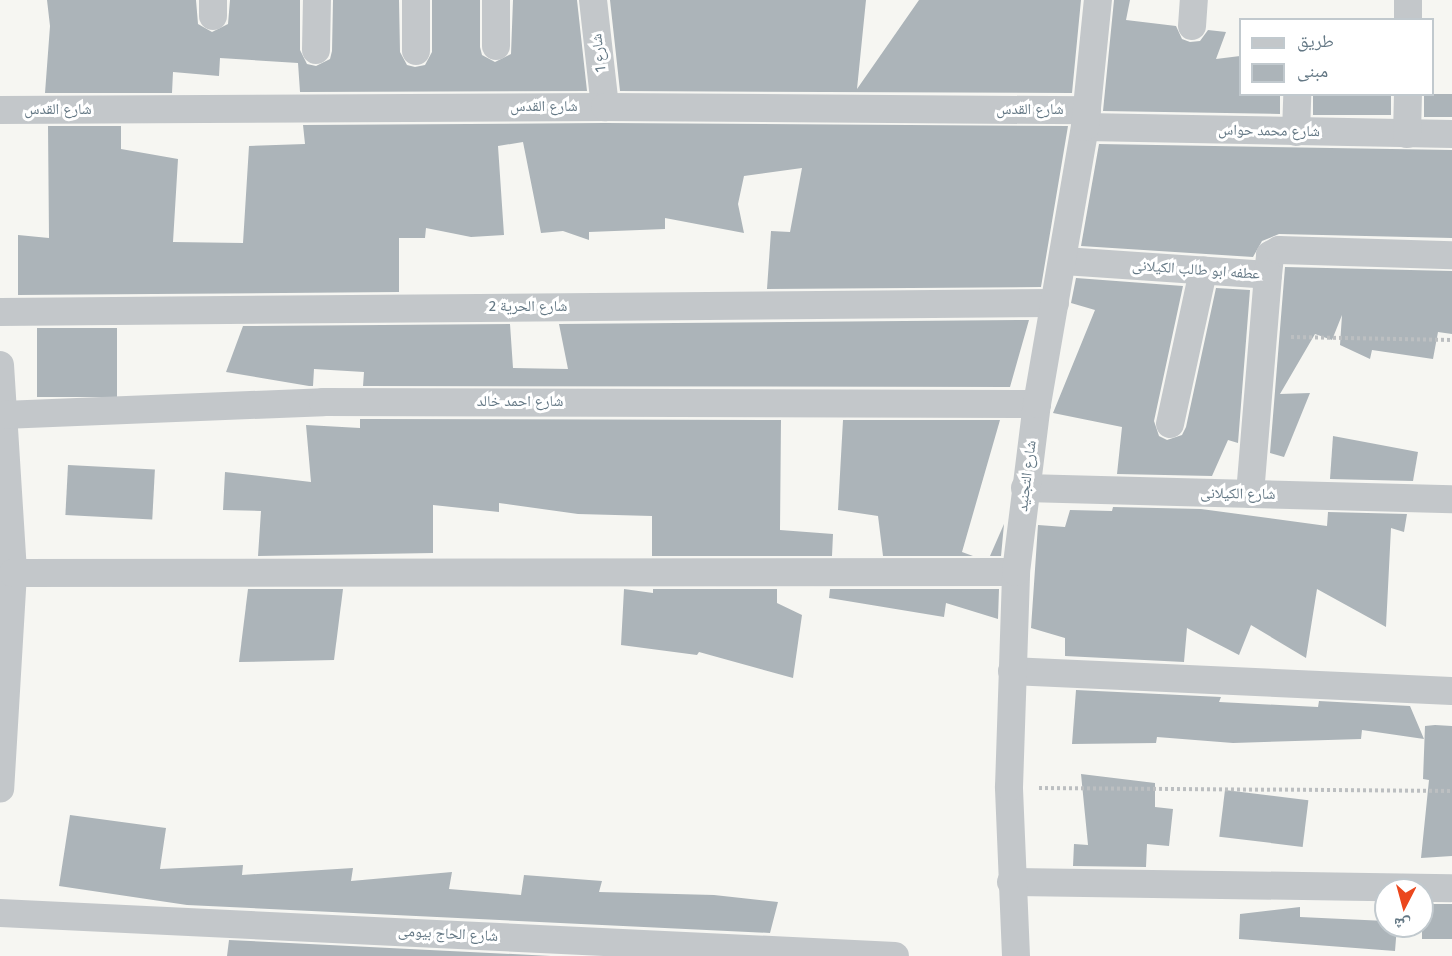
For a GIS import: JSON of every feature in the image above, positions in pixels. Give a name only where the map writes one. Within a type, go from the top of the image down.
[{"type":"street","points":[[316,50],[317,0]]},
{"type":"street","points":[[416,0],[416,51]]},
{"type":"street","points":[[496,0],[496,46]]},
{"type":"street","name":"شارع 1","points":[[593,0],[605,107]]},
{"type":"street","name":"شارع التجنيد","points":[[1016,956],[1011,882],[1009,787],[1016,572],[1036,404],[1064,261],[1086,119],[1098,0]]},
{"type":"street","points":[[1408,0],[1408,18]]},
{"type":"street","points":[[1296,132],[1297,96]]},
{"type":"street","points":[[1407,134],[1408,96]]},
{"type":"street","name":"شارع القدس","points":[[0,110],[605,107],[1086,119]]},
{"type":"street","name":"شارع محمد حواس","points":[[1086,119],[1296,132],[1452,134]]},
{"type":"street","name":"عطفه ابو طالب الكيلانى","points":[[1064,261],[1268,275],[1270,255],[1279,250],[1452,255]]},
{"type":"street","points":[[1170,424],[1203,271]]},
{"type":"street","points":[[1250,494],[1268,275]]},
{"type":"street","name":"شارع الحرية 2","points":[[0,312],[1055,303]]},
{"type":"street","points":[[0,365],[14,573],[0,789]]},
{"type":"street","name":"شارع احمد خالد","points":[[3,414],[323,402],[1036,404]]},
{"type":"street","name":"شارع الكيلانى","points":[[1025,488],[1452,499]]},
{"type":"street","points":[[14,573],[1016,572]]},
{"type":"street","points":[[1012,671],[1452,691]]},
{"type":"street","points":[[1011,882],[1451,888]]},
{"type":"street","name":"شارع الحاج بيومى","points":[[0,913],[895,956]]},
{"type":"path","points":[[1263,336],[1452,340]]},
{"type":"path","points":[[1009,787],[1452,791]]},
{"type":"building","points":[[47,0],[196,0],[198,24],[212,32],[228,24],[230,0],[300,0],[300,50],[307,64],[316,66],[330,59],[333,0],[399,0],[400,52],[407,65],[415,67],[425,65],[432,52],[432,0],[480,0],[480,47],[482,55],[495,62],[511,54],[513,0],[577,0],[587,91],[300,92],[298,63],[220,58],[219,76],[173,72],[172,93],[45,93],[50,26]]},
{"type":"building","points":[[610,0],[866,0],[857,89],[919,0],[1081,0],[1072,93],[620,91]]},
{"type":"building","points":[[1114,0],[1130,0],[1126,20],[1176,26],[1182,39],[1190,42],[1200,41],[1208,30],[1226,32],[1216,59],[1239,56],[1239,96],[1280,96],[1280,114],[1103,111]]},
{"type":"building","points":[[1452,94],[1452,117],[1424,117],[1424,96]]},
{"type":"building","points":[[1313,96],[1391,96],[1391,115],[1313,115]]},
{"type":"building","points":[[605,123],[1068,126],[1041,287],[767,289],[771,231],[790,232],[802,168],[744,176],[738,204],[744,233],[665,218],[665,229],[589,232],[589,240],[563,231],[541,233],[523,142],[498,146],[504,235],[471,237],[426,228],[425,238],[399,238],[399,292],[18,295],[18,235],[49,238],[48,126],[121,126],[121,149],[178,159],[173,242],[243,243],[249,146],[305,144],[303,125]]},
{"type":"building","points":[[1099,144],[1452,150],[1452,238],[1279,234],[1262,241],[1253,257],[1081,246]]},
{"type":"building","points":[[1285,267],[1452,271],[1452,334],[1438,332],[1433,359],[1372,350],[1370,359],[1340,345],[1342,315],[1332,340],[1315,334],[1280,394],[1310,393],[1284,457],[1270,453]]},
{"type":"building","points":[[1076,278],[1183,286],[1154,421],[1159,436],[1167,440],[1182,435],[1186,427],[1216,288],[1250,290],[1238,443],[1228,440],[1212,476],[1117,474],[1122,427],[1053,413],[1095,310],[1071,303]]},
{"type":"building","points":[[1029,320],[1010,387],[363,386],[364,372],[314,369],[313,386],[309,386],[226,372],[243,326],[510,324],[513,368],[568,369],[559,324]]},
{"type":"building","points":[[37,328],[117,328],[117,397],[37,397]]},
{"type":"building","points":[[360,419],[781,420],[780,530],[833,534],[832,556],[652,556],[652,516],[578,514],[499,503],[499,512],[433,505],[433,553],[258,556],[261,511],[223,510],[225,472],[311,482],[306,425],[360,428]]},
{"type":"building","points":[[843,420],[1000,420],[962,552],[973,556],[883,556],[878,516],[838,510]]},
{"type":"building","points":[[1333,436],[1418,452],[1413,481],[1330,479]]},
{"type":"building","points":[[68,465],[155,470],[152,519],[65,515]]},
{"type":"building","points":[[1113,507],[1201,509],[1327,526],[1328,512],[1407,514],[1404,532],[1391,528],[1386,627],[1317,589],[1306,658],[1251,625],[1239,655],[1187,628],[1184,662],[1065,656],[1065,638],[1031,628],[1038,525],[1065,527],[1070,510],[1112,511]]},
{"type":"building","points":[[1004,524],[1001,556],[990,556]]},
{"type":"building","points":[[248,589],[343,589],[334,660],[239,662]]},
{"type":"building","points":[[624,589],[653,593],[653,589],[777,589],[777,603],[802,615],[793,678],[699,652],[697,655],[621,645]]},
{"type":"building","points":[[830,589],[999,589],[998,619],[946,603],[944,617],[829,598]]},
{"type":"building","points":[[1076,690],[1221,697],[1219,702],[1318,707],[1319,701],[1410,706],[1424,739],[1362,730],[1361,739],[1233,743],[1157,737],[1156,743],[1072,744]]},
{"type":"building","points":[[1425,726],[1452,726],[1452,856],[1421,858],[1429,780],[1423,779]]},
{"type":"building","points":[[1081,774],[1155,783],[1155,807],[1173,809],[1169,846],[1147,844],[1146,867],[1073,866],[1074,844],[1088,845]]},
{"type":"building","points":[[1225,790],[1308,800],[1303,847],[1219,837]]},
{"type":"building","points":[[70,815],[166,828],[160,869],[243,865],[242,875],[353,868],[351,881],[452,872],[449,889],[521,895],[524,875],[602,881],[599,892],[714,895],[778,902],[770,933],[187,905],[59,886]]},
{"type":"building","points":[[1434,904],[1452,904],[1452,939],[1422,939],[1434,938]]},
{"type":"building","points":[[1300,907],[1300,917],[1374,920],[1374,938],[1396,938],[1395,951],[1239,939],[1240,914]]},
{"type":"building","points":[[229,940],[551,956],[227,956]]}]
